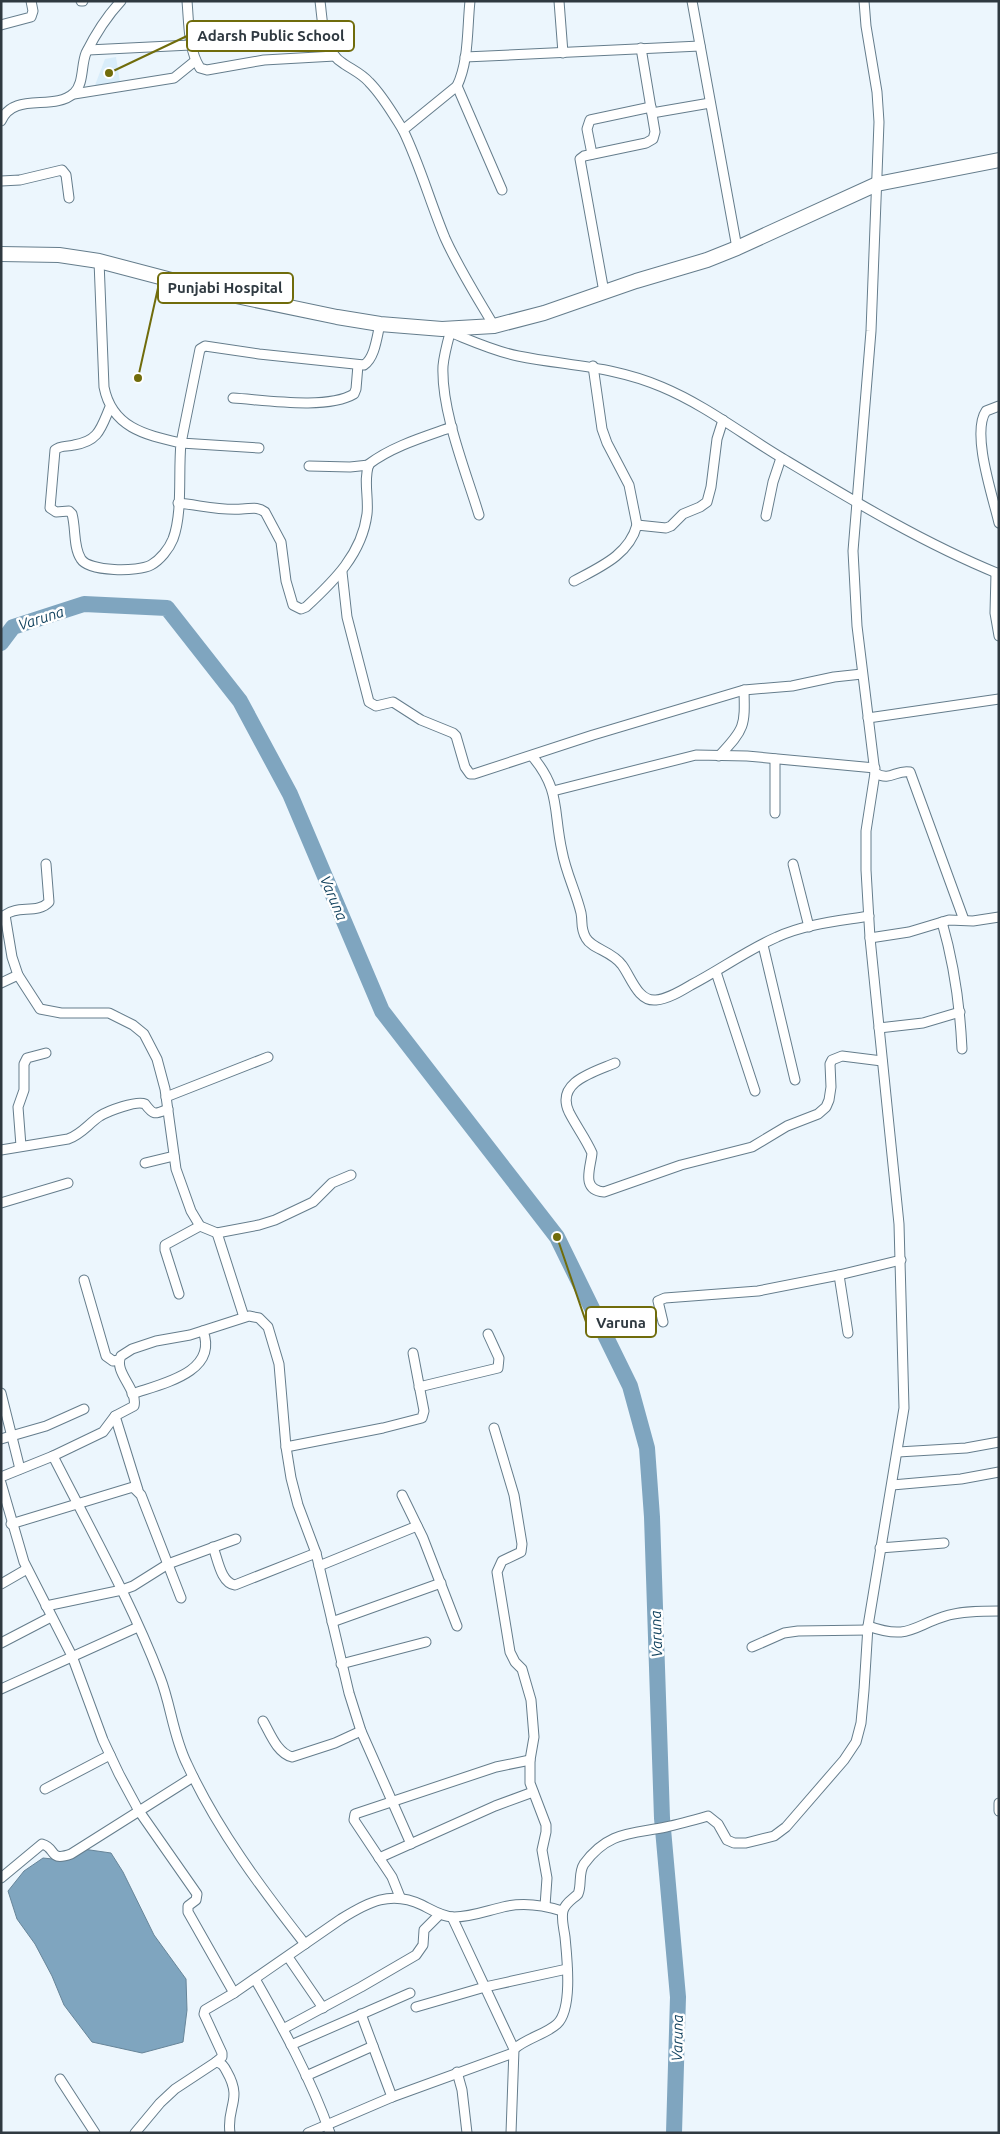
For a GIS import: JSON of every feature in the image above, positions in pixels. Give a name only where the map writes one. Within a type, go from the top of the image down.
[{"type":"street","points":[[1,25],[31,17],[34,11],[31,1]]},
{"type":"street","points":[[74,94],[79,86],[82,67],[88,50],[121,1]]},
{"type":"street","points":[[187,1],[191,46],[195,61],[200,68],[207,70],[264,60],[335,56]]},
{"type":"street","points":[[320,1],[324,36],[335,56],[344,64],[362,74],[372,84],[403,130],[416,156],[446,239],[462,273],[494,326]]},
{"type":"street","points":[[403,130],[457,86],[461,78],[465,57],[470,1]]},
{"type":"street","points":[[559,1],[563,53]]},
{"type":"street","points":[[692,1],[737,248]]},
{"type":"street","points":[[308,2133],[328,2129],[392,2097],[514,2051],[525,2040],[558,2024],[565,2012],[567,1969],[562,1912],[566,1904],[578,1894],[581,1871],[584,1864],[612,1838],[628,1832],[666,1827],[708,1816],[718,1824],[727,1840],[734,1844],[774,1836],[786,1827],[844,1760],[856,1742],[864,1699],[868,1628],[904,1408],[900,1296],[901,1260],[870,938],[865,850],[875,771],[862,674],[853,551],[871,331],[879,122],[877,92],[866,26],[864,1]]},
{"type":"street","points":[[88,50],[191,46]]},
{"type":"street","points":[[465,57],[700,46]]},
{"type":"street","points":[[604,292],[579,164],[580,159],[584,156],[646,143],[653,139],[655,132],[641,48]]},
{"type":"street","points":[[1,121],[11,108],[20,105],[52,101],[74,94],[174,78],[195,61]]},
{"type":"street","points":[[457,86],[502,190]]},
{"type":"street","points":[[592,154],[587,129],[590,120],[710,103]]},
{"type":"street","points":[[1,254],[59,255],[99,261],[217,292],[380,324],[446,331],[494,326],[544,313],[707,260],[877,184],[999,160]]},
{"type":"street","points":[[1,181],[20,180],[62,170],[66,175],[69,198]]},
{"type":"street","points":[[99,261],[104,388],[110,407],[118,417],[140,432],[181,443],[260,448]]},
{"type":"street","points":[[110,407],[96,436],[77,445],[60,446],[55,450],[50,508],[56,512],[69,511],[72,514],[80,558],[85,564],[109,569],[137,569],[151,565],[163,555],[172,541],[177,526],[178,466],[181,443],[198,352],[202,347],[358,365],[368,362],[380,324]]},
{"type":"street","points":[[446,331],[490,348],[518,356],[594,366],[629,375],[662,386],[694,402],[781,458],[858,503],[932,545],[997,574],[995,613],[999,636]]},
{"type":"street","points":[[446,331],[443,367],[444,386],[452,427],[479,515]]},
{"type":"street","points":[[234,398],[313,403],[338,400],[354,394],[358,365]]},
{"type":"street","points":[[574,581],[600,567],[628,546],[634,536],[637,525],[630,485],[607,443],[602,429],[594,366]]},
{"type":"street","points":[[999,406],[986,411],[980,428],[983,456],[999,523]]},
{"type":"street","points":[[637,525],[666,528],[671,526],[683,514],[707,502],[712,487],[717,439],[723,420]]},
{"type":"street","points":[[309,466],[350,467],[369,465],[377,458],[406,444],[452,427]]},
{"type":"street","points":[[766,516],[773,482],[781,458]]},
{"type":"street","points":[[178,503],[226,509],[260,508],[281,542],[286,581],[293,605],[296,608],[306,607],[342,572],[356,550],[367,513],[366,480],[369,465]]},
{"type":"street","points":[[342,572],[347,617],[371,704],[376,706],[393,702],[421,720],[453,733],[456,736],[465,767],[470,774],[744,690],[792,686],[834,677],[862,674]]},
{"type":"street","points":[[719,756],[741,731],[744,690]]},
{"type":"street","points":[[868,718],[999,699]]},
{"type":"street","points":[[532,756],[546,774],[553,791],[561,851],[581,912],[581,928],[587,940],[594,946],[611,954],[621,963],[640,994],[647,1000],[657,1000],[669,996],[777,937],[809,927],[869,916]]},
{"type":"street","points":[[553,791],[686,757],[719,756],[775,759],[875,771],[885,778],[906,771],[910,772],[964,920]]},
{"type":"street","points":[[775,759],[775,813]]},
{"type":"street","points":[[46,864],[49,902],[43,907],[10,912],[5,915],[4,919],[12,957],[18,975],[40,1009],[62,1012],[109,1013],[139,1029],[152,1045],[158,1059],[166,1097],[174,1156],[191,1211],[200,1226],[217,1233],[242,1229],[275,1220],[313,1202],[332,1183],[352,1175]]},
{"type":"street","points":[[793,864],[809,927]]},
{"type":"street","points":[[870,938],[909,932],[942,922],[999,918]]},
{"type":"street","points":[[942,922],[954,968],[960,1012],[962,1049]]},
{"type":"street","points":[[763,944],[795,1080]]},
{"type":"street","points":[[716,972],[755,1091]]},
{"type":"street","points":[[1,982],[18,975]]},
{"type":"street","points":[[879,1028],[924,1023],[960,1012]]},
{"type":"street","points":[[21,1146],[18,1107],[24,1090],[24,1064],[27,1058],[46,1053]]},
{"type":"street","points":[[615,1063],[582,1078],[570,1086],[566,1094],[569,1112],[592,1153],[588,1172],[592,1187],[596,1191],[604,1192],[682,1164],[752,1147],[787,1126],[818,1114],[826,1107],[831,1087],[830,1064],[832,1060],[842,1056],[882,1061]]},
{"type":"street","points":[[166,1097],[268,1057]]},
{"type":"street","points":[[1,1150],[68,1139],[79,1135],[102,1115],[138,1102],[145,1104],[151,1113],[154,1114],[168,1109]]},
{"type":"street","points":[[145,1163],[174,1156]]},
{"type":"street","points":[[1,1203],[68,1183]]},
{"type":"street","points":[[179,1294],[165,1245],[200,1226]]},
{"type":"street","points":[[217,1233],[244,1317]]},
{"type":"street","points":[[663,1322],[658,1301],[664,1298],[758,1290],[839,1275],[901,1260]]},
{"type":"street","points":[[839,1275],[848,1333]]},
{"type":"street","points":[[84,1280],[106,1356],[113,1361],[119,1360],[125,1353],[156,1341],[203,1331],[244,1317],[259,1318],[268,1327],[274,1341],[282,1384],[286,1447],[298,1505],[316,1553],[341,1664],[361,1731],[411,1844]]},
{"type":"street","points":[[132,1394],[191,1372],[207,1346],[203,1331]]},
{"type":"street","points":[[419,1387],[498,1368],[499,1358],[488,1334]]},
{"type":"street","points":[[286,1447],[422,1418],[424,1412],[413,1353]]},
{"type":"street","points":[[1,1477],[53,1456],[103,1432],[115,1416],[134,1406],[132,1394],[119,1360]]},
{"type":"street","points":[[1,1393],[20,1469]]},
{"type":"street","points":[[1,1439],[46,1426],[84,1409]]},
{"type":"street","points":[[115,1416],[124,1451],[138,1490],[181,1598]]},
{"type":"street","points":[[494,1428],[514,1495],[522,1544],[521,1552],[502,1561],[497,1572],[510,1652],[515,1662],[522,1669],[530,1700],[534,1737],[530,1760],[530,1783],[546,1825],[542,1850],[547,1878],[545,1906]]},
{"type":"street","points":[[898,1452],[958,1449],[999,1442]]},
{"type":"street","points":[[53,1456],[122,1590],[161,1679],[176,1735],[193,1777],[243,1862],[305,1944]]},
{"type":"street","points":[[892,1485],[961,1479],[999,1472]]},
{"type":"street","points":[[1,1484],[11,1524],[27,1569],[72,1656],[110,1756],[139,1811],[197,1894],[196,1900],[188,1906],[188,1912],[234,1993]]},
{"type":"street","points":[[11,1524],[128,1488],[133,1487],[138,1490]]},
{"type":"street","points":[[402,1495],[441,1583],[457,1626]]},
{"type":"street","points":[[319,1566],[417,1526]]},
{"type":"street","points":[[46,1606],[122,1590],[133,1586],[168,1564],[236,1539]]},
{"type":"street","points":[[880,1548],[944,1542]]},
{"type":"street","points":[[213,1548],[225,1580],[229,1584],[236,1586],[316,1553]]},
{"type":"street","points":[[1,1584],[27,1569]]},
{"type":"street","points":[[332,1622],[441,1583]]},
{"type":"street","points":[[752,1647],[784,1633],[868,1628],[900,1633],[963,1612],[999,1611]]},
{"type":"street","points":[[1,1643],[51,1617]]},
{"type":"street","points":[[1,1689],[138,1627]]},
{"type":"street","points":[[341,1664],[426,1642]]},
{"type":"street","points":[[264,1720],[280,1750],[285,1755],[292,1757],[334,1743],[361,1731]]},
{"type":"street","points":[[45,1789],[110,1756]]},
{"type":"street","points":[[400,1897],[392,1877],[354,1820],[354,1816],[360,1812],[496,1767],[530,1760]]},
{"type":"street","points":[[1,1878],[42,1844],[48,1847],[54,1855],[60,1857],[71,1854],[193,1777]]},
{"type":"street","points":[[379,1858],[495,1806],[533,1792]]},
{"type":"street","points":[[999,1803],[999,1811]]},
{"type":"street","points":[[135,2133],[160,2103],[175,2089],[222,2057],[222,2053],[204,2014],[205,2010],[234,1993],[358,1909],[385,1898],[400,1897],[414,1901],[440,1914],[452,1917],[518,1905],[545,1906],[562,1912]]},
{"type":"street","points":[[283,2029],[416,1955],[423,1945],[424,1930],[440,1914]]},
{"type":"street","points":[[452,1917],[514,2051],[510,2133]]},
{"type":"street","points":[[288,1956],[323,2008]]},
{"type":"street","points":[[416,2007],[485,1987],[567,1969]]},
{"type":"street","points":[[255,1979],[291,2045],[328,2129]]},
{"type":"street","points":[[291,2045],[410,1993]]},
{"type":"street","points":[[361,2014],[392,2097]]},
{"type":"street","points":[[306,2076],[373,2046]]},
{"type":"street","points":[[216,2062],[224,2066],[234,2089],[234,2107],[229,2121],[230,2133]]},
{"type":"street","points":[[457,2072],[462,2090],[467,2133]]},
{"type":"street","points":[[60,2079],[95,2133]]},
{"type":"shaded area","points":[[116,57],[121,88],[92,93],[105,59]]},
{"type":"water","points":[[83,1849],[111,1853],[123,1872],[154,1935],[186,1979],[187,2010],[183,2042],[142,2053],[92,2042],[64,2005],[52,1976],[35,1944],[17,1919],[8,1891],[24,1871],[43,1858],[62,1860]]},
{"type":"waterway","name":"Varuna","points":[[1,643],[13,627],[84,604],[167,608],[240,701],[290,794],[382,1011],[557,1237],[630,1386],[647,1448],[652,1517],[662,1818],[678,1997],[674,2133]]},
{"type":"place","name":"Adarsh Public School","points":[[109,73]]},
{"type":"place","name":"Punjabi Hospital","points":[[138,378]]},
{"type":"place","name":"Varuna","points":[[557,1237]]}]
